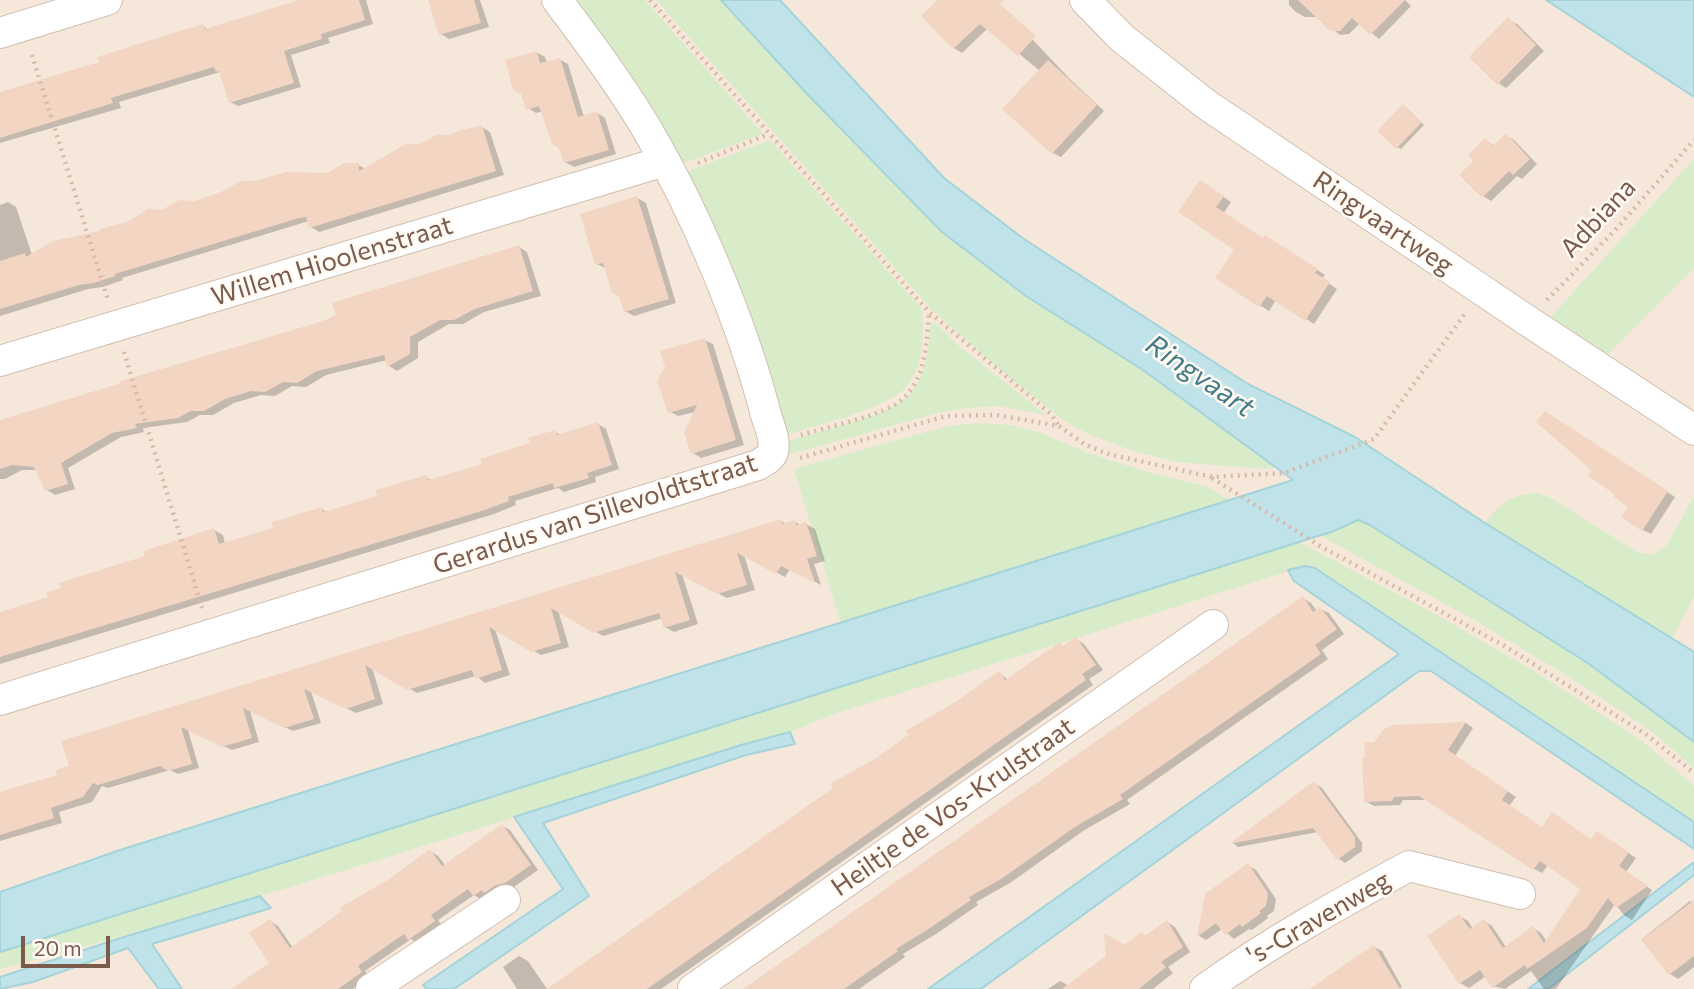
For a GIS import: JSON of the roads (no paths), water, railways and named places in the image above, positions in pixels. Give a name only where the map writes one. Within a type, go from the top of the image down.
[{"type":"street","points":[[7,25],[107,0]]},
{"type":"street","points":[[557,0],[610,69],[665,161]]},
{"type":"street","name":"Ringvaartweg","points":[[1086,0],[1122,38],[1208,105],[1694,430]]},
{"type":"street","name":"Willem Hioolenstraat","points":[[0,361],[665,161]]},
{"type":"street","name":"Gerardus van Sillevoldtstraat","points":[[0,700],[758,465],[774,448],[763,402],[729,304],[665,161]]},
{"type":"street","name":"Heiltje de Vos-Krulstraat","points":[[693,989],[1213,625]]},
{"type":"street","name":"'s-Gravenweg","points":[[1205,989],[1247,959],[1320,914],[1409,866],[1520,894]]},
{"type":"street","points":[[388,984],[505,900]]},
{"type":"water","name":"Ringvaart","points":[[721,0],[780,0],[944,178],[1024,239],[1248,384],[1355,437],[1485,523],[1694,652],[1694,742],[1589,664],[1370,525],[1358,520],[1334,531],[0,952],[0,892],[120,850],[1293,480],[1143,370],[1026,296],[942,232],[809,96]]},
{"type":"water","points":[[1546,0],[1694,0],[1694,97]]},
{"type":"water","points":[[1305,566],[1315,568],[1694,822],[1694,849],[1431,671],[1419,671],[981,989],[928,989],[1399,654],[1294,581],[1288,570]]},
{"type":"water","points":[[790,732],[795,744],[746,755],[543,823],[589,896],[454,989],[426,989],[423,985],[563,889],[514,817]]},
{"type":"water","points":[[1694,862],[1694,875],[1548,989],[1528,989]]},
{"type":"water","points":[[260,896],[271,908],[152,944],[182,989],[159,989],[128,948],[33,982],[0,989],[0,977]]}]
